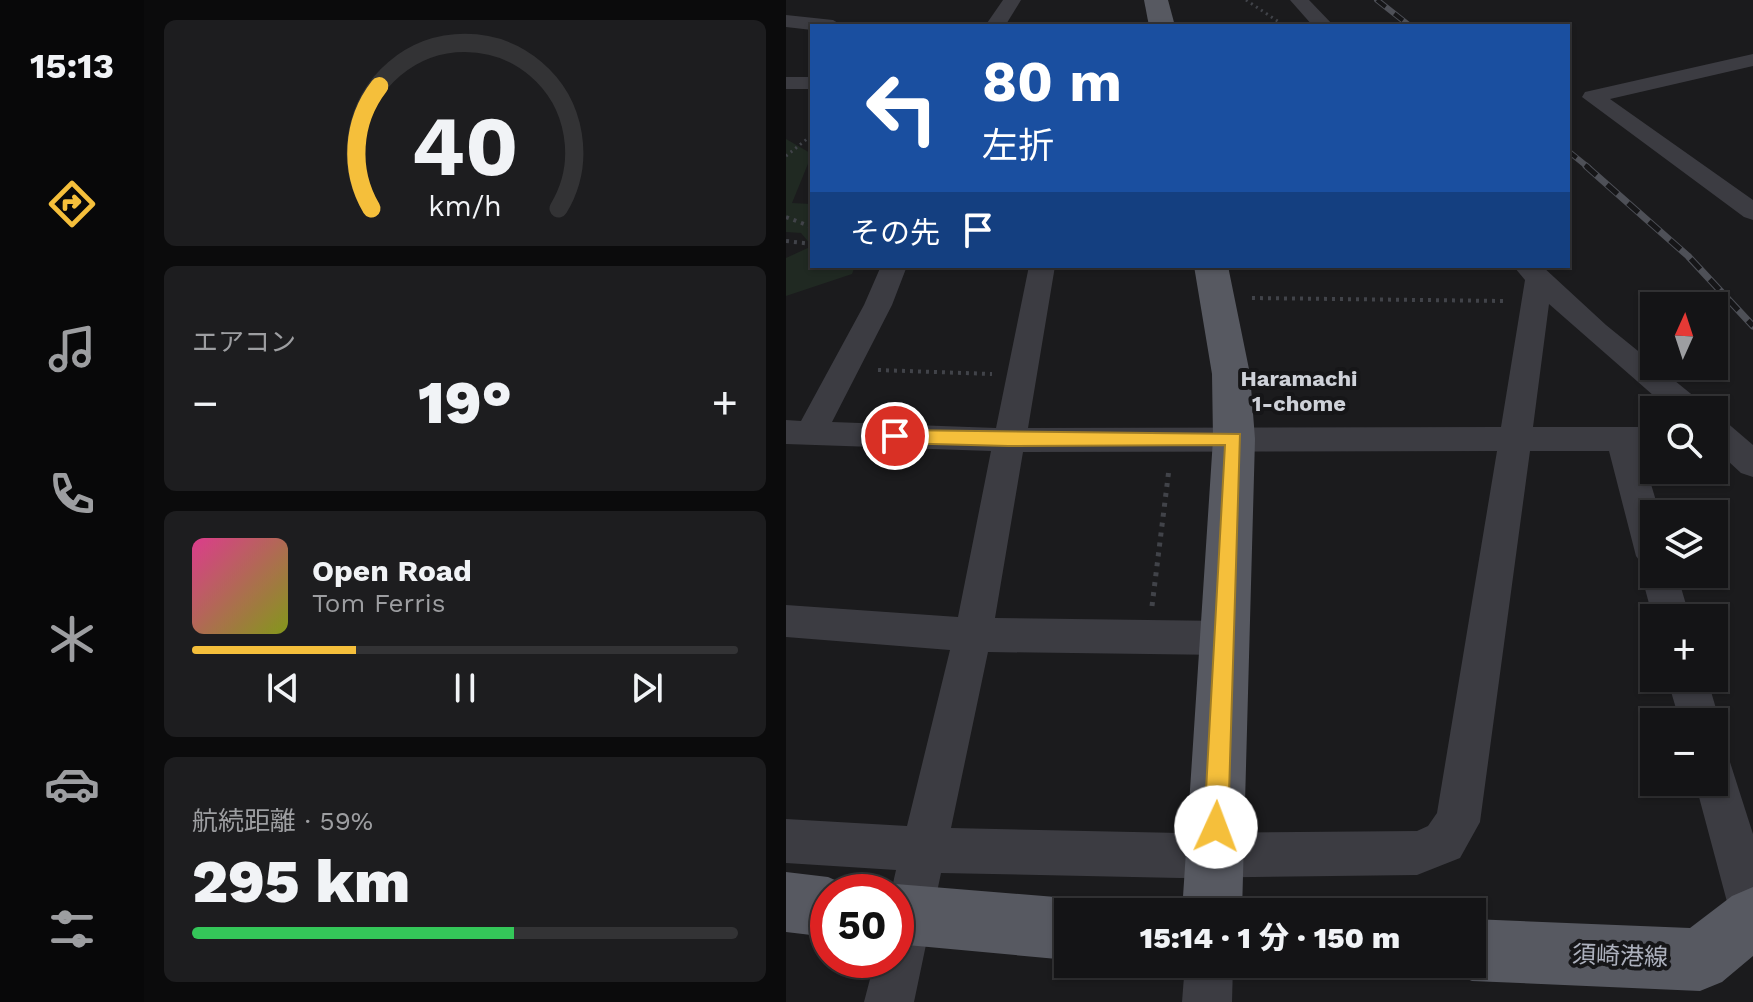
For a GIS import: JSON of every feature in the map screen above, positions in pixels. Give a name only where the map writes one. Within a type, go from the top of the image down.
[{"type":"main road","points":[[1156,0],[1162,24]]},
{"type":"main road","points":[[1213,898],[1234,439],[1231,374],[1215,283]]},
{"type":"main road","points":[[786,902],[810,905]]},
{"type":"main road","points":[[914,915],[1054,928]]},
{"type":"main road","name":"須崎港線","points":[[1486,951],[1700,960],[1753,915]]},
{"type":"street","points":[[996,24],[1012,0]]},
{"type":"street","points":[[1299,0],[1322,24]]},
{"type":"street","points":[[786,21],[814,24]]},
{"type":"street","points":[[1753,60],[1593,97],[1753,212]]},
{"type":"street","points":[[786,83],[810,83]]},
{"type":"street","points":[[798,433],[845,369],[893,268]]},
{"type":"street","points":[[914,884],[926,849],[973,635],[1042,268]]},
{"type":"street","points":[[1535,283],[1673,396]]},
{"type":"street","points":[[786,841],[926,849],[1215,858],[1417,853],[1444,842],[1458,822],[1535,283]]},
{"type":"street","points":[[798,433],[1008,440],[1638,439],[1646,500]]},
{"type":"street","points":[[1728,443],[1753,464]]},
{"type":"street","points":[[786,621],[973,635],[1224,638]]},
{"type":"street","points":[[1720,796],[1753,915]]},
{"type":"street","points":[[889,1002],[893,978]]},
{"type":"street","points":[[1207,1002],[1208,978]]},
{"type":"path","points":[[1246,0],[1282,24]]},
{"type":"path","points":[[786,156],[810,137]]},
{"type":"path","points":[[786,217],[810,226]]},
{"type":"path","points":[[786,241],[810,244]]},
{"type":"path","points":[[1215,283],[1314,300],[1535,283]]},
{"type":"path","points":[[845,369],[1021,375]]},
{"type":"path","points":[[1149,635],[1173,438]]},
{"type":"shaded area","points":[[786,139],[810,153],[792,203],[810,204],[810,244],[801,233],[786,232]]},
{"type":"shaded area","points":[[810,247],[810,268],[854,268],[852,274],[786,296],[786,258]]},
{"type":"railway","points":[[1377,0],[1407,24]]},
{"type":"railway","points":[[1570,153],[1589,168]]},
{"type":"railway","points":[[1586,166],[1688,256],[1753,326]]},
{"type":"district","name":"Haramachi 1-chome","points":[[1299,390]]},
{"type":"route","points":[[895,436],[1008,440],[1234,439],[1216,827]]}]
